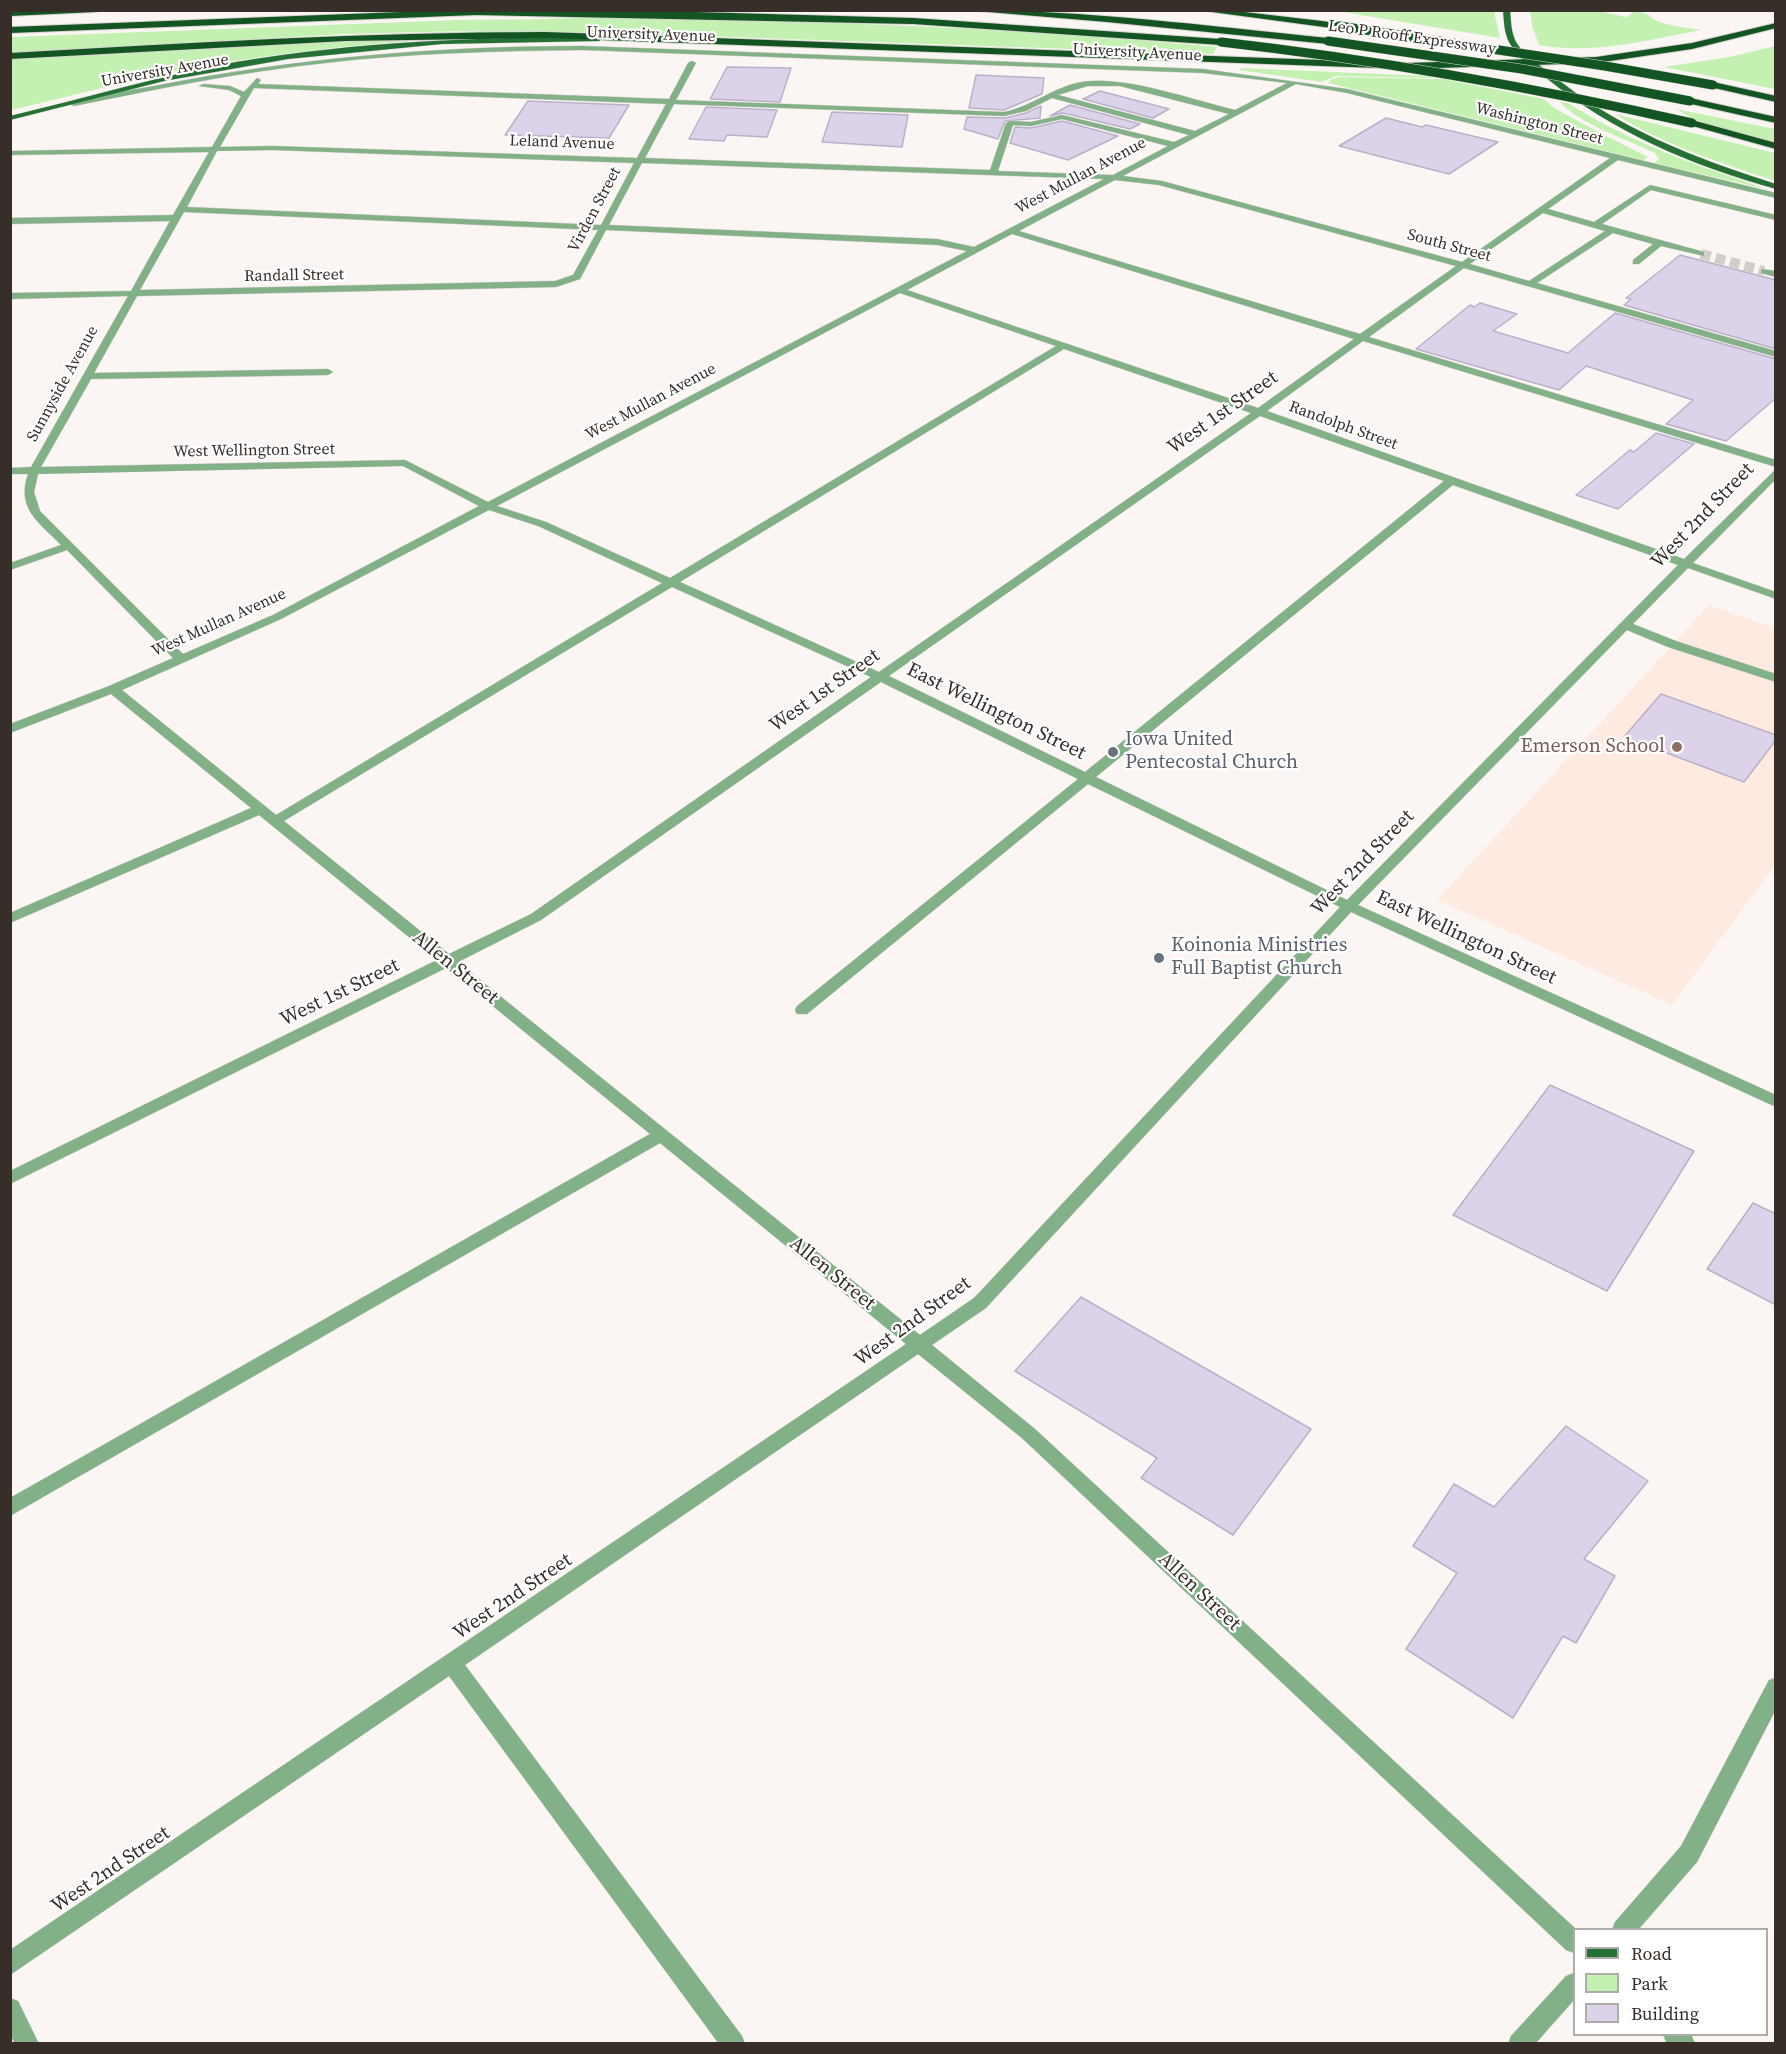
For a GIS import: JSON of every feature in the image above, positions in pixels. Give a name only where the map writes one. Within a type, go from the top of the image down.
[{"type":"highway","points":[[10,14],[96,10]]},
{"type":"highway","points":[[10,30],[510,10]]},
{"type":"highway","name":"Leo P Rooff Expressway","points":[[968,10],[1107,19],[1328,41],[1522,69],[1776,120]]},
{"type":"highway","name":"Leo P Rooff Expressway","points":[[1201,10],[1339,26],[1605,66],[1713,85],[1776,99]]},
{"type":"highway","points":[[467,12],[913,21],[1221,42],[1357,58],[1491,80],[1692,123],[1776,146]]},
{"type":"highway","points":[[10,56],[406,35],[546,35],[1335,64],[1533,63],[1596,60],[1645,54],[1692,46],[1776,25]]},
{"type":"highway","points":[[1418,27],[1605,66]]},
{"type":"main road","points":[[1506,10],[1508,28],[1514,44],[1557,85],[1616,123],[1700,160],[1776,187]]},
{"type":"main road","points":[[74,104],[186,74],[277,58],[360,49],[502,40],[693,40]]},
{"type":"main road","name":"University Avenue","points":[[10,118],[74,104]]},
{"type":"street","name":"University Avenue","points":[[74,104],[155,87],[277,67],[412,53],[496,48],[583,48],[1161,68],[1239,74],[1296,82]]},
{"type":"street","name":"Virden Street","points":[[577,276],[692,63]]},
{"type":"street","name":"Sunnyside Avenue","points":[[181,659],[68,546],[29,503],[27,491],[34,471],[132,293],[248,91],[265,73],[277,67]]},
{"type":"street","name":"West Mullan Avenue","points":[[10,729],[113,689],[277,616],[1296,82]]},
{"type":"street","name":"Washington Street","points":[[1296,82],[1392,102],[1776,196]]},
{"type":"street","points":[[155,87],[217,86],[248,91],[670,102],[1004,114],[1028,108],[1076,86],[1120,84],[1236,113]]},
{"type":"street","points":[[1053,96],[1196,134]]},
{"type":"street","points":[[1028,108],[1175,145]]},
{"type":"street","points":[[1004,114],[1010,123]]},
{"type":"street","points":[[948,121],[1031,124],[1062,117]]},
{"type":"street","points":[[993,173],[1010,123]]},
{"type":"street","name":"Leland Avenue","points":[[10,153],[285,148],[1113,177]]},
{"type":"street","name":"West 1st Street","points":[[10,1178],[536,917],[1259,412],[1616,158]]},
{"type":"street","name":"South Street","points":[[1113,177],[1159,183],[1463,265],[1776,354]]},
{"type":"street","points":[[1595,225],[1650,187],[1776,218]]},
{"type":"street","points":[[1542,210],[1701,254]]},
{"type":"street","points":[[10,221],[178,213],[604,225],[937,242],[974,250]]},
{"type":"street","points":[[1530,284],[1611,230]]},
{"type":"street","points":[[1011,231],[1776,464]]},
{"type":"street","points":[[1636,262],[1659,243]]},
{"type":"street","points":[[1764,271],[1776,274]]},
{"type":"street","name":"Randall Street","points":[[10,296],[528,286],[556,285],[577,276]]},
{"type":"street","name":"Randolph Street","points":[[899,290],[1259,412],[1776,596]]},
{"type":"street","points":[[275,821],[1063,346]]},
{"type":"street","points":[[87,376],[328,372]]},
{"type":"street","name":"West Wellington Street","points":[[10,471],[405,463],[487,506]]},
{"type":"street","name":"West 2nd Street","points":[[10,1964],[981,1303],[1349,906],[1776,472]]},
{"type":"street","points":[[802,1010],[1452,481]]},
{"type":"street","name":"East Wellington Street","points":[[487,506],[542,524],[880,677],[1349,906],[1776,1102]]},
{"type":"street","points":[[10,567],[68,546]]},
{"type":"street","points":[[1625,626],[1776,678]]},
{"type":"street","name":"Allen Street","points":[[113,689],[1029,1434],[1573,1940]]},
{"type":"street","points":[[10,919],[261,809]]},
{"type":"street","points":[[10,1508],[661,1135]]},
{"type":"street","points":[[452,1664],[734,2043]]},
{"type":"street","points":[[1624,1928],[1689,1854],[1776,1687]]},
{"type":"street","points":[[1519,2043],[1573,1986]]},
{"type":"street","points":[[10,2009],[28,2043]]},
{"type":"shaded area","name":"Emerson School","points":[[1709,605],[1775,628],[1775,865],[1672,1005],[1437,900]]},
{"type":"green space","points":[[1530,10],[1598,11],[1626,17],[1636,11],[1665,24],[1701,30],[1620,45],[1559,48],[1539,45],[1532,26]]},
{"type":"green space","points":[[1337,11],[1494,11],[1500,38]]},
{"type":"green space","points":[[579,18],[898,25],[1058,34],[1217,47],[1213,54],[590,32],[464,31],[344,34],[11,53],[11,37],[458,20]]},
{"type":"green space","points":[[445,39],[340,47],[236,61],[147,77],[11,110],[11,59],[282,43]]},
{"type":"green space","points":[[1775,46],[1775,89],[1664,67],[1730,57]]},
{"type":"green space","points":[[1242,68],[1434,78],[1336,76],[1322,82],[1239,70]]},
{"type":"green space","points":[[1340,77],[1443,79],[1544,99],[1554,108],[1648,157],[1643,160],[1328,83]]},
{"type":"green space","points":[[1560,102],[1568,103],[1616,130],[1666,153],[1770,190],[1655,163],[1659,159],[1655,153],[1592,125]]},
{"type":"green space","points":[[1676,109],[1775,129],[1775,143],[1690,120],[1692,118]]},
{"type":"green space","points":[[1615,114],[1775,153],[1775,181],[1673,144]]},
{"type":"building","points":[[727,67],[791,68],[780,102],[710,99]]},
{"type":"building","points":[[976,75],[1044,78],[1042,94],[1004,110],[969,108]]},
{"type":"building","points":[[1100,91],[1169,109],[1153,118],[1083,99]]},
{"type":"building","points":[[528,101],[629,105],[609,138],[505,135]]},
{"type":"building","points":[[1070,105],[1140,124],[1130,129],[1063,113],[1050,116]]},
{"type":"building","points":[[1041,106],[1040,118],[1005,121],[998,139],[964,129],[967,117],[1005,118],[1026,113]]},
{"type":"building","points":[[706,107],[777,110],[767,137],[727,135],[724,141],[689,139]]},
{"type":"building","points":[[832,112],[908,115],[902,147],[822,142]]},
{"type":"building","points":[[1386,118],[1498,142],[1449,174],[1339,146]]},
{"type":"building","points":[[1062,121],[1118,136],[1068,160],[1010,143],[1015,127],[1031,128]]},
{"type":"building","points":[[1680,255],[1776,280],[1776,349],[1624,305],[1631,299],[1626,298]]},
{"type":"building","points":[[1480,303],[1517,314],[1493,331],[1568,353],[1615,313],[1776,359],[1776,398],[1726,441],[1666,424],[1693,400],[1586,366],[1559,390],[1416,349],[1470,305],[1474,307]]},
{"type":"building","points":[[1656,433],[1694,444],[1618,509],[1576,495],[1630,450],[1634,452]]},
{"type":"building","points":[[1661,694],[1776,735],[1776,740],[1744,782],[1624,737]]},
{"type":"building","points":[[1550,1085],[1694,1151],[1607,1291],[1453,1215]]},
{"type":"building","points":[[1753,1203],[1776,1214],[1776,1305],[1707,1269]]},
{"type":"building","points":[[1081,1297],[1311,1429],[1233,1535],[1141,1478],[1157,1458],[1015,1371]]},
{"type":"building","points":[[1566,1426],[1648,1481],[1584,1559],[1615,1576],[1576,1643],[1563,1636],[1513,1718],[1406,1649],[1457,1573],[1413,1546],[1454,1484],[1494,1507]]},
{"type":"tunnel","points":[[1701,254],[1764,271]]},
{"type":"place","name":"Emerson School","points":[[1677,747]]},
{"type":"place","name":"Iowa United Pentecostal Church","points":[[1113,752]]},
{"type":"place","name":"Koinonia Ministries Full Baptist Church","points":[[1159,958]]}]
